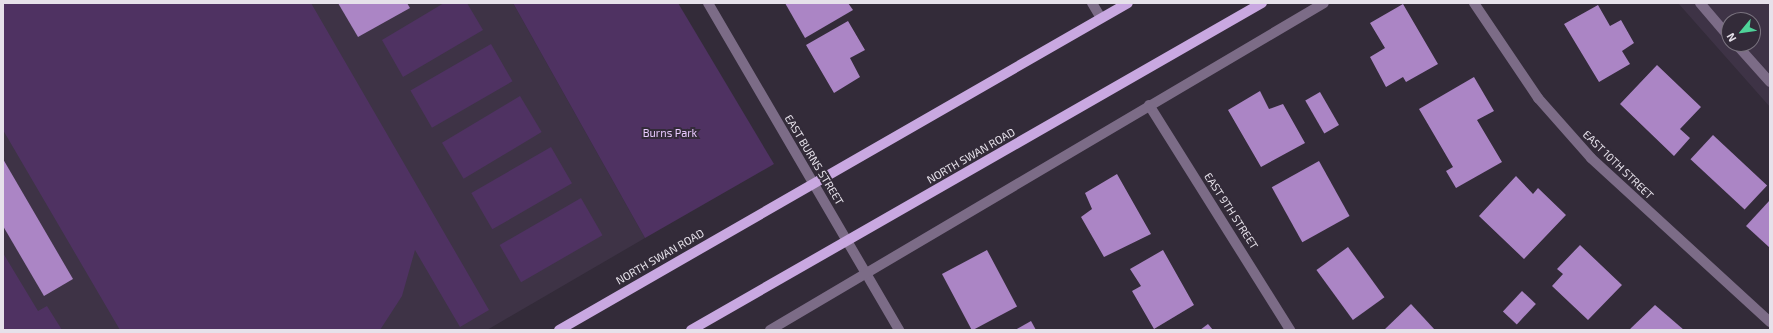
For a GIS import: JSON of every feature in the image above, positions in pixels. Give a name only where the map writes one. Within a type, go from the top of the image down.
[{"type":"main road","name":"NORTH SWAN ROAD","points":[[559,330],[813,182],[1128,3]]},
{"type":"main road","name":"NORTH SWAN ROAD","points":[[691,330],[1262,3]]},
{"type":"street","name":"EAST BURNS STREET","points":[[708,3],[899,330]]},
{"type":"street","points":[[1092,3],[1101,18]]},
{"type":"street","points":[[770,330],[866,275],[1324,3]]},
{"type":"street","name":"EAST 10TH STREET","points":[[1474,3],[1538,98],[1591,158],[1770,322]]},
{"type":"street","points":[[1700,3],[1721,27]]},
{"type":"street","points":[[1744,52],[1769,78]]},
{"type":"street","name":"EAST 9TH STREET","points":[[1150,105],[1290,330]]},
{"type":"shaded area","points":[[3,3],[513,3],[645,238],[487,330],[3,330]]},
{"type":"shaded area","points":[[1678,3],[1770,3],[1770,107],[1721,52],[1761,52],[1761,12],[1721,12],[1721,52]]},
{"type":"green space","points":[[3,3],[311,3],[489,310],[460,327],[415,250],[402,296],[380,330],[120,330],[3,130]]},
{"type":"green space","points":[[444,3],[467,3],[483,30],[403,77],[382,40]]},
{"type":"green space","name":"Burns Park","points":[[513,3],[678,3],[774,164],[645,238]]},
{"type":"green space","points":[[491,44],[512,81],[432,128],[410,90]]},
{"type":"green space","points":[[520,96],[542,132],[464,179],[442,143]]},
{"type":"green space","points":[[551,147],[572,183],[492,229],[471,193]]},
{"type":"green space","points":[[581,198],[602,235],[521,282],[500,245]]},
{"type":"green space","points":[[3,253],[38,311],[47,306],[62,330],[3,330]]},
{"type":"building","points":[[338,3],[407,3],[410,8],[358,37]]},
{"type":"building","points":[[785,3],[848,3],[853,10],[805,38]]},
{"type":"building","points":[[1403,4],[1438,64],[1406,82],[1403,77],[1386,87],[1370,57],[1385,48],[1370,23]]},
{"type":"building","points":[[1598,5],[1610,26],[1621,20],[1634,43],[1622,51],[1630,64],[1599,82],[1564,24]]},
{"type":"building","points":[[848,21],[865,50],[850,58],[860,77],[834,93],[806,45]]},
{"type":"building","points":[[1657,65],[1701,107],[1680,129],[1690,138],[1674,156],[1620,104]]},
{"type":"building","points":[[1474,77],[1494,111],[1477,120],[1502,162],[1456,188],[1446,171],[1453,167],[1419,109]]},
{"type":"building","points":[[1260,91],[1269,109],[1283,104],[1305,143],[1261,167],[1228,110]]},
{"type":"building","points":[[1320,92],[1339,125],[1324,133],[1305,100]]},
{"type":"building","points":[[1713,135],[1767,185],[1745,210],[1690,159]]},
{"type":"building","points":[[3,159],[73,279],[44,296],[3,226]]},
{"type":"building","points":[[1319,161],[1350,216],[1302,242],[1272,187]]},
{"type":"building","points":[[1117,174],[1151,234],[1104,257],[1081,217],[1092,209],[1085,193]]},
{"type":"building","points":[[1516,176],[1533,194],[1538,188],[1566,215],[1524,259],[1479,216]]},
{"type":"building","points":[[1770,200],[1770,248],[1746,226]]},
{"type":"building","points":[[1580,245],[1622,285],[1588,320],[1552,286],[1563,274],[1557,269]]},
{"type":"building","points":[[1348,247],[1384,297],[1353,320],[1316,270]]},
{"type":"building","points":[[987,250],[1017,307],[972,330],[942,274]]},
{"type":"building","points":[[1163,250],[1194,305],[1154,329],[1132,291],[1141,286],[1130,269]]},
{"type":"building","points":[[1522,291],[1536,304],[1517,324],[1503,311]]},
{"type":"building","points":[[1411,304],[1435,330],[1384,330]]},
{"type":"building","points":[[1655,305],[1684,330],[1629,330]]},
{"type":"building","points":[[1031,321],[1036,330],[1015,330]]},
{"type":"building","points":[[1208,324],[1213,330],[1200,330]]}]
